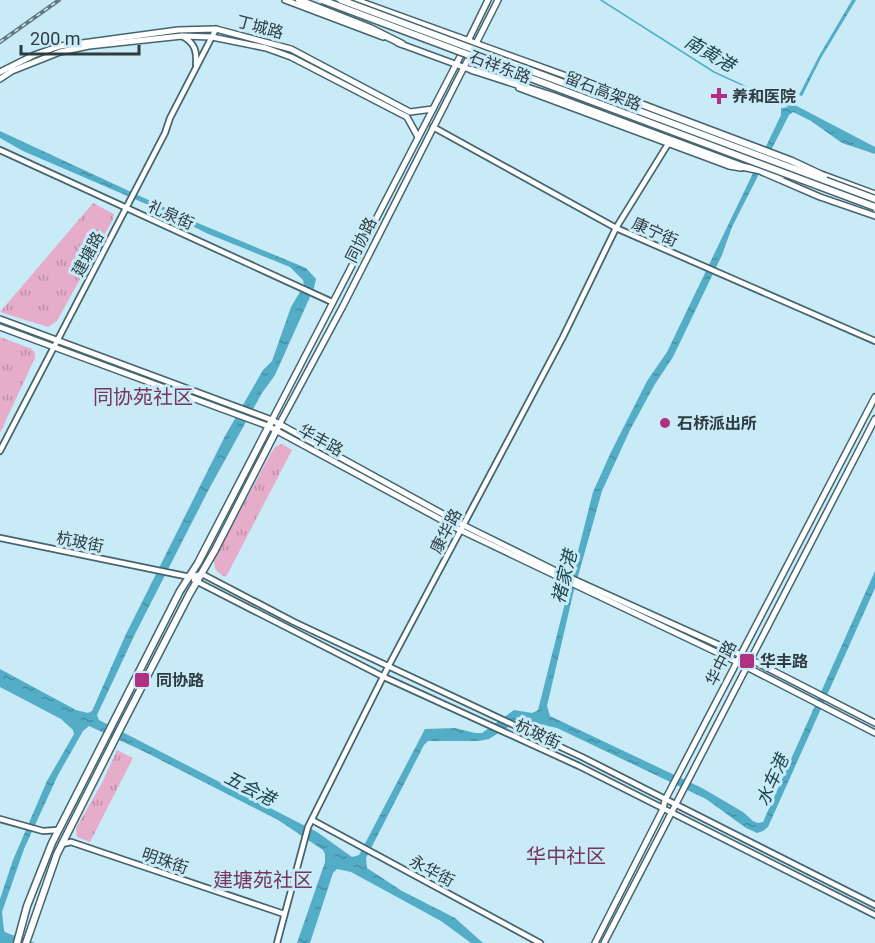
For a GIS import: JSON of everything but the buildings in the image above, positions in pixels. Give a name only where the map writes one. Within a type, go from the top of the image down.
[{"type":"main road","name":"石祥东路","points":[[285,0],[668,144],[729,166],[762,172],[820,197],[875,216]]},
{"type":"main road","points":[[299,0],[370,28],[402,44]]},
{"type":"main road","name":"留石高架路","points":[[322,0],[875,207]]},
{"type":"main road","name":"留石高架路","points":[[341,0],[875,199]]},
{"type":"main road","name":"石祥东路","points":[[356,0],[580,81]]},
{"type":"main road","name":"同协路","points":[[17,943],[27,906],[58,830],[488,0]]},
{"type":"main road","name":"同协路","points":[[26,943],[67,833],[434,128],[498,0]]},
{"type":"main road","name":"丁城路","points":[[0,72],[34,55],[60,46],[147,33],[216,29],[291,49],[410,112],[433,109]]},
{"type":"main road","name":"丁城路","points":[[0,79],[12,71],[60,52],[89,46],[182,36],[212,37],[266,48],[291,57],[407,117],[418,137]]},
{"type":"main road","points":[[472,70],[621,120],[744,167],[798,178]]},
{"type":"main road","points":[[580,81],[792,161],[866,195]]},
{"type":"main road","points":[[714,131],[875,194]]},
{"type":"main road","name":"华丰路","points":[[0,319],[233,410]]},
{"type":"main road","name":"华丰路","points":[[0,327],[270,423],[462,528],[565,579],[750,659],[875,723]]},
{"type":"main road","name":"华中路","points":[[595,943],[663,809],[664,800],[875,397]]},
{"type":"main road","name":"华中路","points":[[604,943],[875,419]]},
{"type":"main road","name":"华丰路","points":[[579,585],[875,733]]},
{"type":"street","name":"建塘路","points":[[0,451],[52,346],[130,201],[216,29]]},
{"type":"street","points":[[182,36],[191,42],[196,50],[196,68]]},
{"type":"street","name":"康宁街","points":[[434,128],[616,228],[875,341]]},
{"type":"street","name":"康华路","points":[[276,943],[308,827],[388,667],[563,337],[616,228],[668,144]]},
{"type":"street","name":"礼泉街","points":[[0,150],[332,302]]},
{"type":"street","name":"杭玻街","points":[[0,538],[190,577],[202,574],[388,667],[582,757],[875,906]]},
{"type":"street","name":"杭玻街","points":[[190,577],[384,677],[579,766],[875,915]]},
{"type":"street","points":[[0,819],[43,831],[58,830]]},
{"type":"street","name":"永华街","points":[[312,820],[540,943]]},
{"type":"street","points":[[43,831],[52,843]]},
{"type":"street","points":[[62,844],[71,842],[67,833]]},
{"type":"street","name":"明珠街","points":[[71,842],[284,914]]},
{"type":"green space","points":[[93,203],[114,214],[113,219],[57,321],[48,327],[0,312]]},
{"type":"green space","points":[[0,337],[32,349],[35,358],[0,433]]},
{"type":"green space","points":[[282,444],[292,450],[226,577],[217,571],[214,560],[271,453],[276,446]]},
{"type":"green space","points":[[117,750],[133,758],[90,842],[77,837],[76,828],[102,783]]},
{"type":"water","points":[[852,0],[856,0],[821,58],[802,96],[799,95],[819,56]]},
{"type":"water","points":[[791,103],[875,147],[875,154],[842,143],[811,121],[793,112],[789,115],[732,227],[722,255],[673,357],[655,384],[630,430],[602,491],[573,594],[547,706],[550,716],[702,788],[743,812],[753,821],[763,822],[875,571],[875,588],[768,827],[757,833],[746,828],[706,799],[557,728],[525,721],[516,722],[489,739],[428,741],[366,858],[367,868],[402,891],[455,918],[483,943],[471,943],[441,921],[351,872],[337,869],[333,873],[310,943],[297,943],[325,862],[323,850],[278,820],[89,726],[83,731],[58,775],[24,849],[2,912],[4,931],[35,943],[0,943],[0,899],[13,860],[47,781],[74,734],[73,730],[61,719],[0,687],[0,669],[76,710],[88,713],[92,711],[126,634],[225,436],[263,370],[272,361],[291,307],[304,285],[303,280],[290,267],[206,233],[167,213],[23,151],[0,138],[0,131],[200,224],[306,268],[316,279],[275,375],[262,393],[209,489],[136,632],[97,715],[99,720],[317,832],[352,857],[359,855],[425,729],[455,728],[482,733],[514,710],[532,713],[538,710],[593,492],[647,381],[667,352],[781,115],[781,108],[789,107]]},
{"type":"waterway","name":"南黄港","points":[[601,0],[714,72],[790,107]]},
{"type":"railway","points":[[0,42],[59,0]]},
{"type":"place","name":"养和医院","points":[[719,96]]},
{"type":"place","name":"石桥派出所","points":[[665,423]]},
{"type":"place","name":"华丰路","points":[[747,661]]},
{"type":"place","name":"同协路","points":[[142,680]]},
{"type":"district","name":"同协苑社区","points":[[143,397]]},
{"type":"district","name":"华中社区","points":[[566,856]]},
{"type":"district","name":"建塘苑社区","points":[[263,880]]},
{"type":"water label","name":"褚家港","points":[[564,577]]},
{"type":"water label","name":"水车港","points":[[772,780]]},
{"type":"water label","name":"五会港","points":[[250,788]]}]
